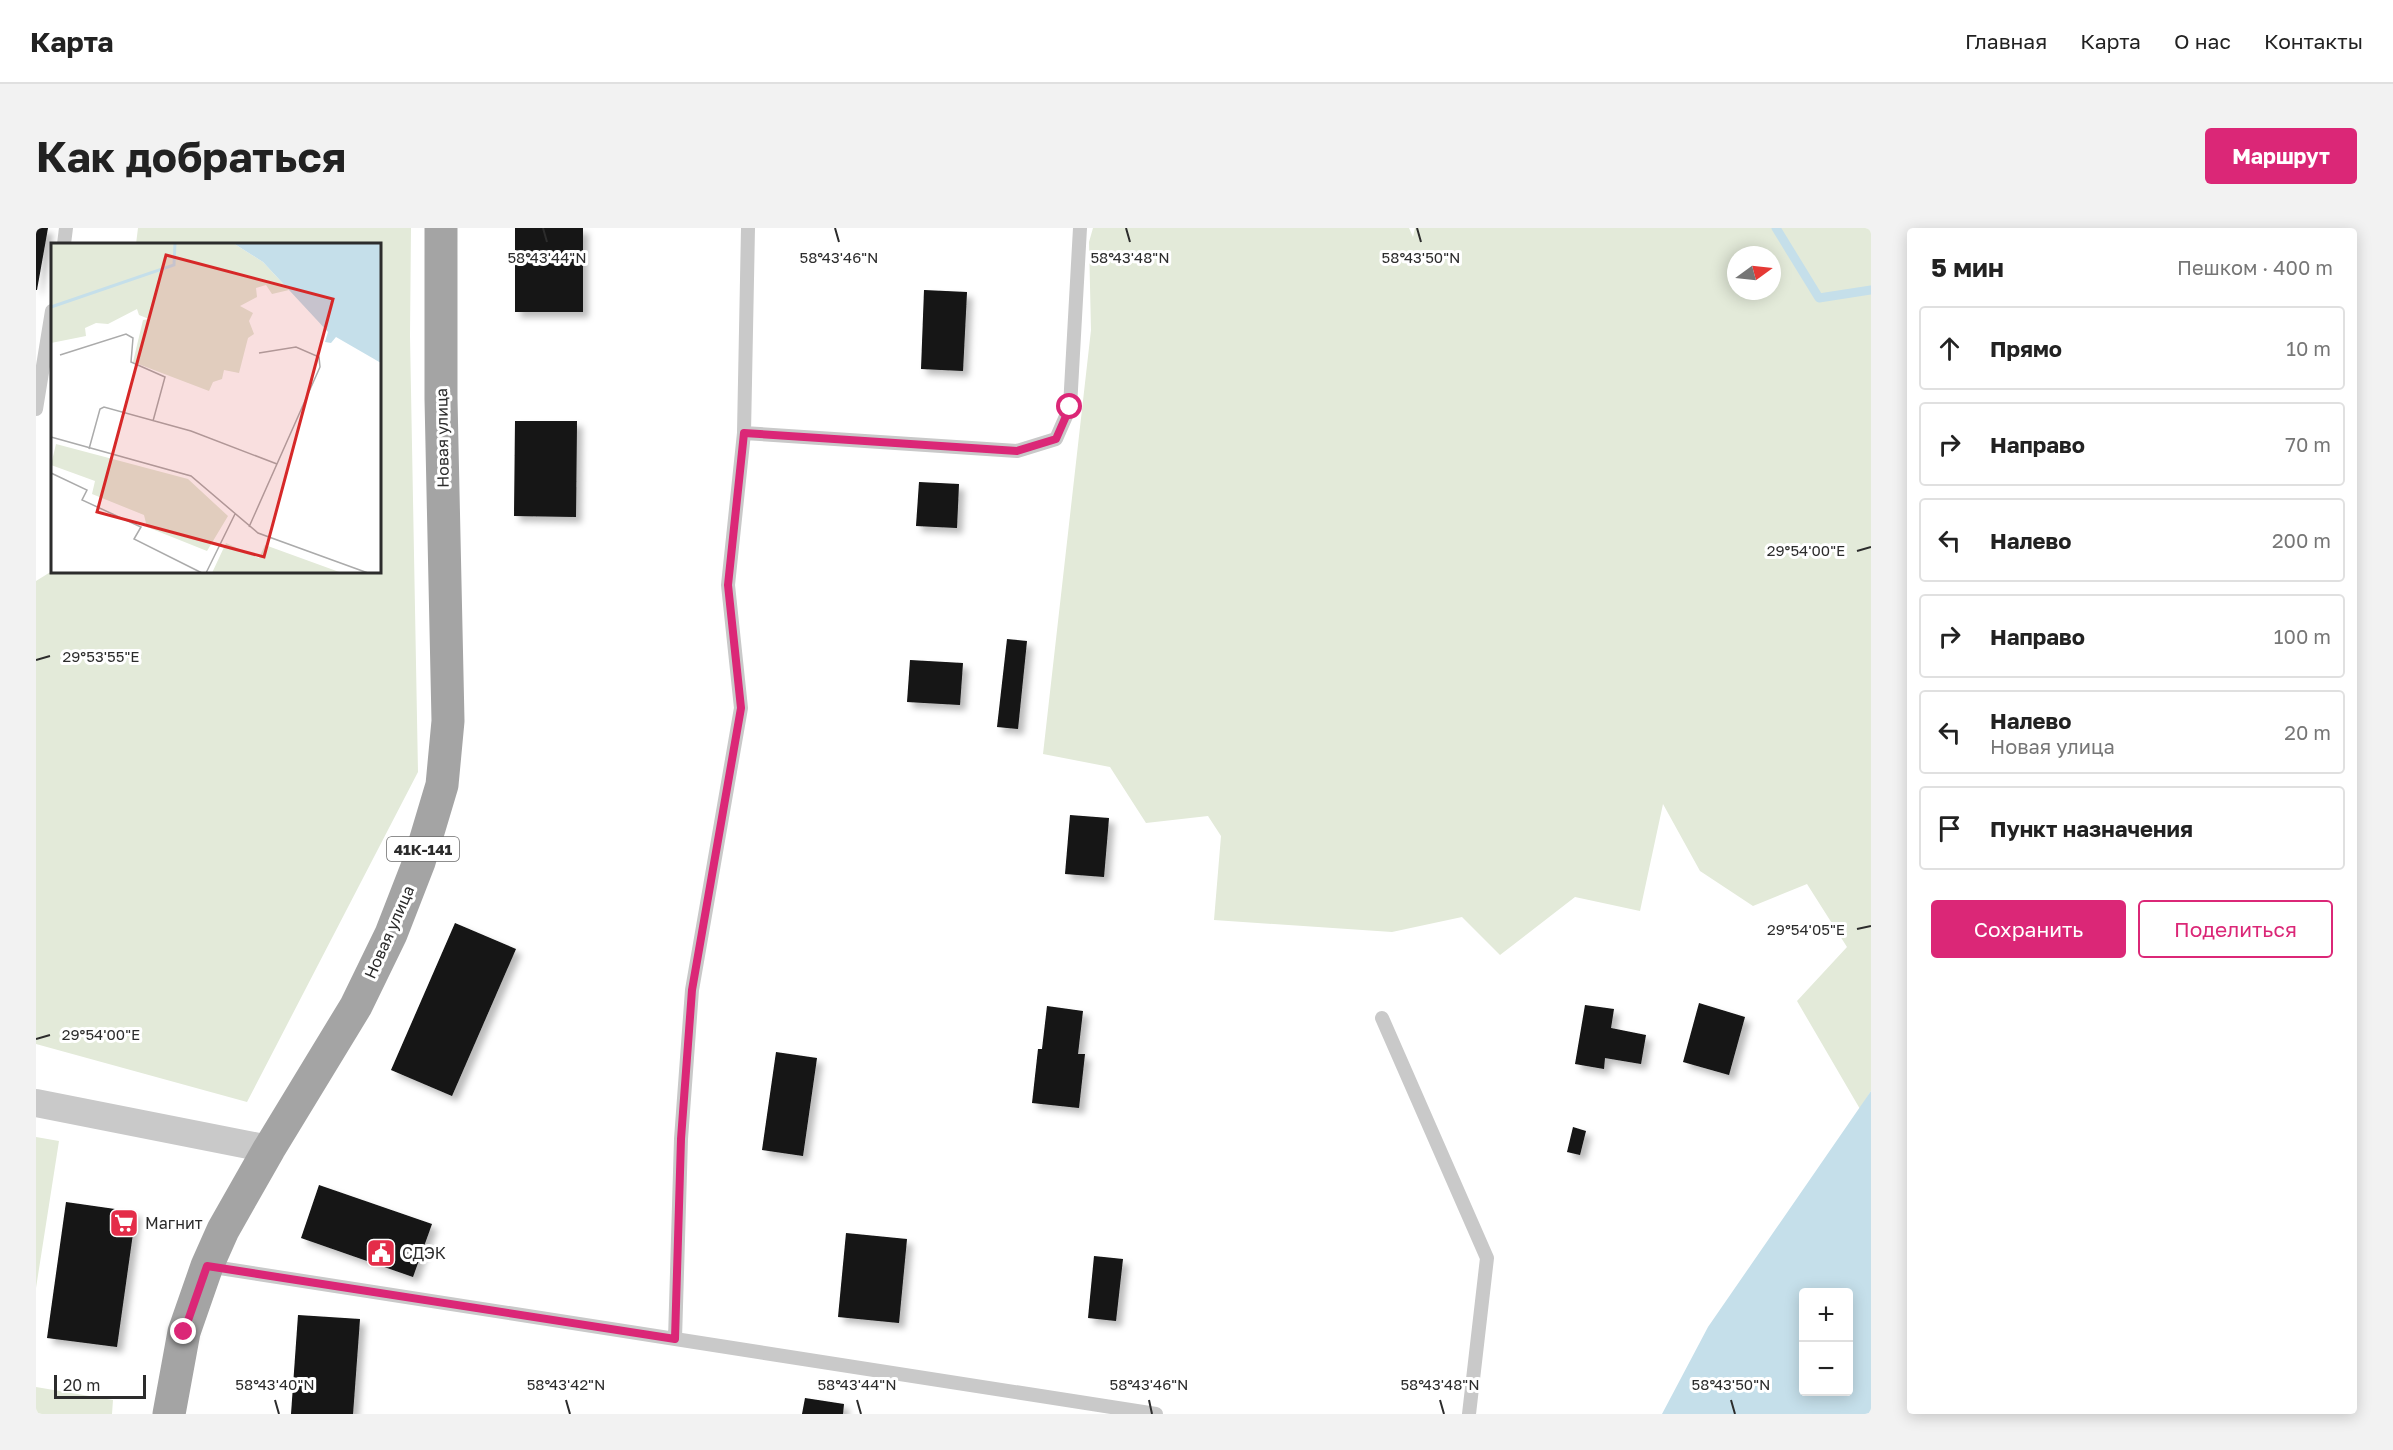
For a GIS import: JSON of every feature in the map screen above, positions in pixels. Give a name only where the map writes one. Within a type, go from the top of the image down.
[{"type":"main road","name":"Новая улица","points":[[169,1414],[184,1332],[207,1266],[223,1230],[269,1149],[356,1006],[391,934],[419,862],[442,784],[448,721],[441,411],[441,228]]},
{"type":"street","points":[[36,1103],[269,1149]]},
{"type":"lane","points":[[64,243],[66,228]]},
{"type":"lane","points":[[675,1339],[681,1139],[692,990],[741,708],[728,585],[744,433],[748,228]]},
{"type":"lane","points":[[744,433],[1017,451],[1056,439],[1070,407],[1080,228]]},
{"type":"lane","points":[[36,409],[51,317]]},
{"type":"lane","points":[[1382,1018],[1487,1258],[1469,1414]]},
{"type":"lane","points":[[207,1266],[1156,1414]]},
{"type":"green space","points":[[138,228],[411,228],[410,336],[418,772],[247,1102],[36,1044],[36,581],[51,572],[381,573],[381,243],[136,243]]},
{"type":"green space","points":[[1093,228],[1409,228],[1413,237],[1415,228],[1871,228],[1871,1091],[1860,1109],[1797,1001],[1847,947],[1807,884],[1753,906],[1700,871],[1663,804],[1640,911],[1575,897],[1500,955],[1462,917],[1392,932],[1214,920],[1221,836],[1208,816],[1146,823],[1110,767],[1043,754],[1091,330],[1089,242]]},
{"type":"green space","points":[[36,1137],[59,1141],[36,1288]]},
{"type":"green space","points":[[36,1387],[113,1400],[112,1414],[36,1414]]},
{"type":"water","points":[[1871,1091],[1871,1414],[1662,1414],[1708,1327]]},
{"type":"building","points":[[36,228],[48,228],[37,290],[36,290]]},
{"type":"building","points":[[515,228],[583,228],[583,312],[515,312]]},
{"type":"building","points":[[924,290],[967,292],[963,371],[921,369]]},
{"type":"building","points":[[515,421],[577,421],[576,517],[514,516]]},
{"type":"building","points":[[919,482],[959,484],[957,528],[916,526]]},
{"type":"building","points":[[1007,639],[1027,641],[1018,729],[997,727]]},
{"type":"building","points":[[910,660],[963,663],[960,705],[907,702]]},
{"type":"building","points":[[1070,815],[1109,818],[1104,877],[1065,874]]},
{"type":"building","points":[[455,923],[516,949],[452,1096],[391,1070]]},
{"type":"building","points":[[1699,1003],[1745,1017],[1729,1075],[1683,1062]]},
{"type":"building","points":[[1585,1005],[1614,1009],[1611,1028],[1646,1035],[1641,1064],[1605,1058],[1604,1069],[1575,1064]]},
{"type":"building","points":[[1047,1006],[1083,1011],[1078,1054],[1085,1054],[1079,1108],[1032,1103],[1038,1049],[1042,1049]]},
{"type":"building","points":[[776,1052],[817,1058],[803,1156],[762,1150]]},
{"type":"building","points":[[1573,1127],[1586,1131],[1580,1155],[1567,1152]]},
{"type":"building","points":[[319,1185],[432,1224],[413,1277],[301,1238]]},
{"type":"building","points":[[66,1202],[136,1212],[117,1347],[47,1338]]},
{"type":"building","points":[[846,1233],[907,1239],[899,1323],[838,1317]]},
{"type":"building","points":[[1094,1256],[1123,1259],[1116,1321],[1088,1318]]},
{"type":"building","points":[[298,1315],[360,1319],[353,1414],[291,1414]]},
{"type":"building","points":[[805,1398],[844,1404],[843,1414],[802,1414]]},
{"type":"waterway","points":[[1776,228],[1819,298],[1871,290]]},
{"type":"place","name":"Магнит","points":[[124,1223]]},
{"type":"place","name":"СДЭК","points":[[381,1253]]},
{"type":"route","points":[[184,1332],[207,1266],[675,1339],[681,1139],[692,990],[741,708],[728,585],[744,433],[1017,451],[1056,439],[1070,407]]}]
